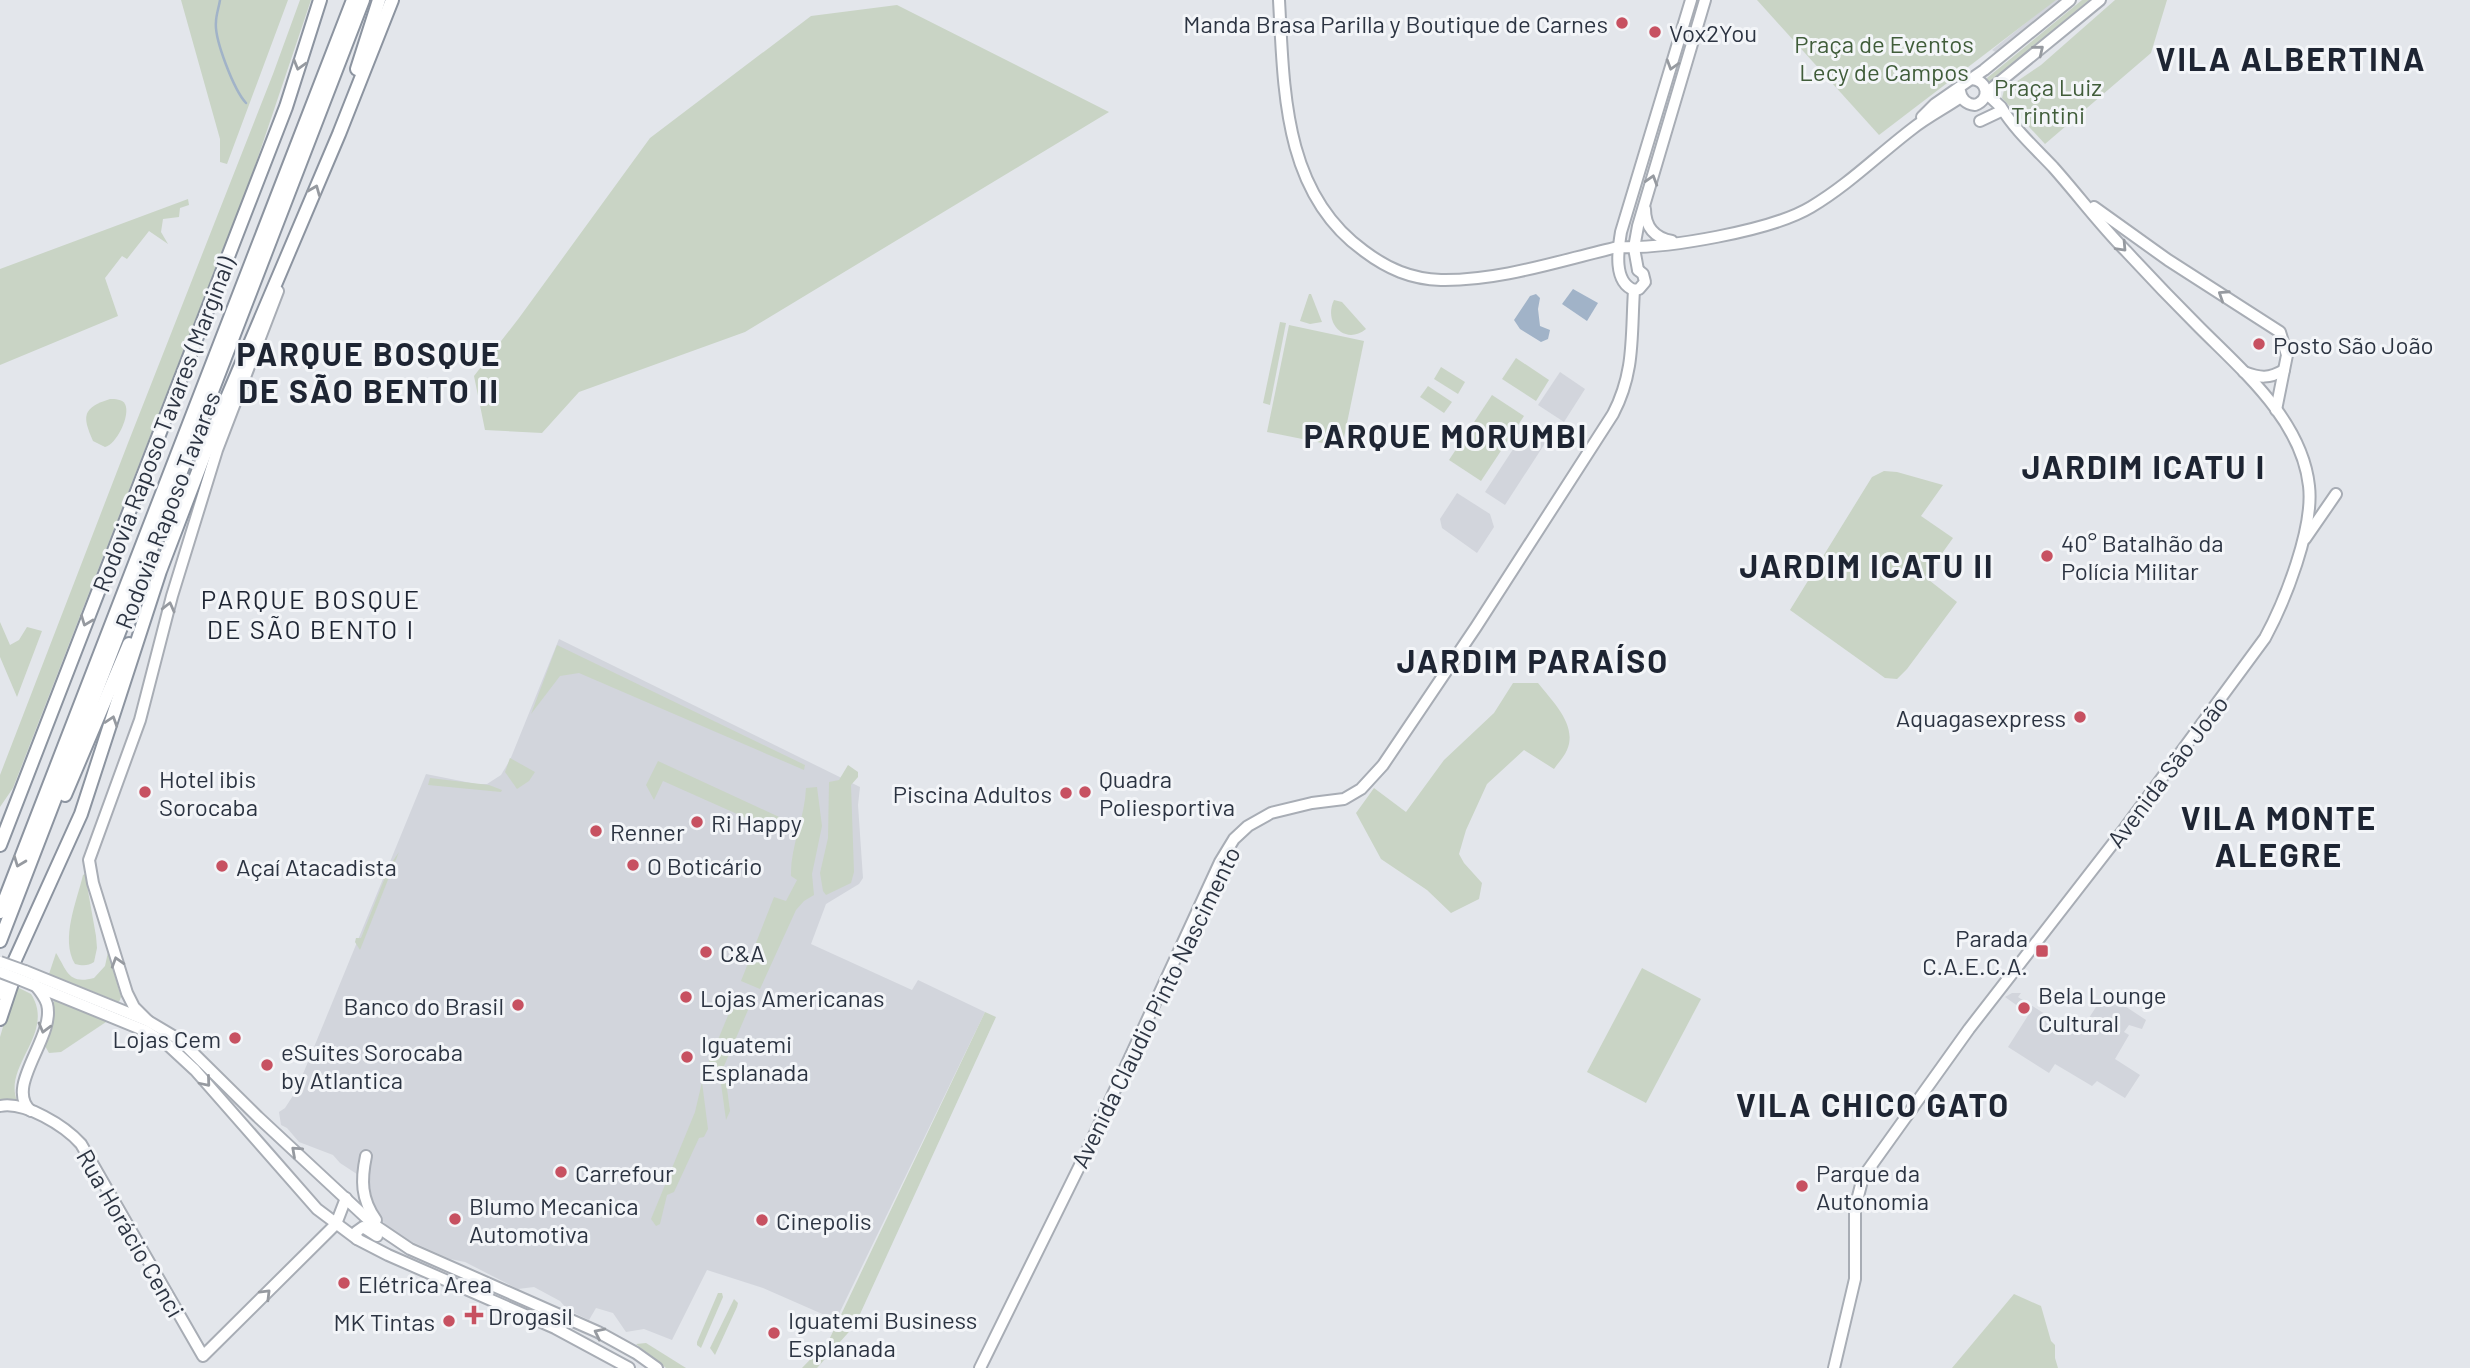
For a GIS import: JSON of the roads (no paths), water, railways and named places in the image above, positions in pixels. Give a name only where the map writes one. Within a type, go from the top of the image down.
[{"type":"highway","name":"Rodovia Raposo Tavares (Marginal)","points":[[0,845],[286,107],[320,0]]},
{"type":"highway","name":"Rodovia Raposo Tavares","points":[[0,912],[353,0]]},
{"type":"highway","name":"Rodovia Raposo Tavares","points":[[0,942],[363,0]]},
{"type":"highway","points":[[339,134],[379,0]]},
{"type":"highway","name":"Rodovia Raposo Tavares (Marginal)","points":[[0,993],[81,814],[160,571],[218,419],[339,134],[392,0]]},
{"type":"highway","points":[[29,871],[67,791],[160,571]]},
{"type":"highway","points":[[0,821],[14,800],[45,728]]},
{"type":"highway","points":[[0,1019],[32,920]]},
{"type":"main road","points":[[1279,0],[1284,79],[1292,133],[1300,167],[1314,197],[1346,239],[1395,271],[1417,278],[1443,280],[1501,275],[1618,247],[1682,243],[1766,225],[1808,209],[1858,175],[2070,0]]},
{"type":"main road","points":[[1618,266],[1618,247],[1691,0]]},
{"type":"main road","points":[[1630,286],[1628,273],[1638,270],[1634,248],[1645,204],[1705,0]]},
{"type":"main road","points":[[1961,92],[1970,104],[1976,104],[2101,0]]},
{"type":"main road","points":[[1972,79],[1982,82],[1985,95]]},
{"type":"main road","name":"Avenida São João","points":[[1834,1368],[1855,1279],[1855,1208],[1863,1177],[1961,1039],[2125,828],[2261,643],[2276,617],[2304,541],[2310,488],[2304,458],[2276,410],[2243,372],[2117,242],[2078,195],[2002,113],[2001,107],[1985,95]]},
{"type":"main road","points":[[1980,121],[2002,113]]},
{"type":"main road","name":"Avenida São João","points":[[2078,195],[2168,260],[2280,332],[2287,349],[2284,370]]},
{"type":"main road","points":[[1645,204],[1645,216],[1654,235],[1682,243]]},
{"type":"main road","points":[[148,1021],[134,1007],[127,993],[93,883],[89,860],[140,720],[172,596],[217,450],[273,306],[301,224]]},
{"type":"main road","points":[[1594,253],[1618,266],[1630,286]]},
{"type":"main road","name":"Avenida Claudio Pinto Nascimento","points":[[980,1368],[1085,1155],[1220,862],[1234,839],[1248,826],[1270,813],[1344,799],[1360,789],[1383,765],[1613,414],[1629,374],[1630,286]]},
{"type":"main road","points":[[2243,372],[2267,378],[2284,370]]},
{"type":"main road","points":[[2276,410],[2284,370]]},
{"type":"main road","points":[[2304,541],[2336,494]]},
{"type":"main road","points":[[0,961],[23,975],[146,1031],[168,1045],[195,1070],[317,1209],[356,1239],[555,1328],[629,1368]]},
{"type":"main road","points":[[0,972],[23,975],[35,985],[48,1011],[40,1044],[22,1091],[23,1104],[32,1112]]},
{"type":"main road","points":[[35,985],[148,1021],[180,1040],[258,1117],[385,1234],[410,1250]]},
{"type":"main road","name":"Rua Horácio Cenci","points":[[0,1106],[8,1105],[32,1112],[62,1126],[81,1144],[203,1356],[217,1342]]},
{"type":"main road","points":[[366,1156],[362,1183],[366,1207],[385,1234]]},
{"type":"main road","points":[[325,1178],[335,1200],[336,1224]]},
{"type":"main road","points":[[217,1342],[336,1224],[346,1198]]},
{"type":"main road","points":[[356,1239],[356,1232],[363,1227],[382,1239],[598,1332],[657,1368]]},
{"type":"main road","name":"Rua Horácio Cenci","points":[[191,1336],[203,1344],[217,1342]]},
{"type":"water","points":[[1573,289],[1598,303],[1587,321],[1562,304]]},
{"type":"water","points":[[1536,294],[1540,298],[1540,326],[1550,330],[1548,339],[1541,342],[1520,329],[1514,320],[1530,296]]},
{"type":"waterway","points":[[220,0],[216,30],[221,52],[246,103]]},
{"type":"place","name":"Manda Brasa Parilla y Boutique de Carnes","points":[[1622,23]]},
{"type":"place","name":"Vox2You","points":[[1655,32]]},
{"type":"place","name":"Posto São João","points":[[2259,344]]},
{"type":"place","name":"40° Batalhão da Polícia Militar","points":[[2047,556]]},
{"type":"place","name":"Aquagasexpress","points":[[2080,717]]},
{"type":"place","name":"Hotel ibis Sorocaba","points":[[145,792]]},
{"type":"place","name":"Quadra Poliesportiva","points":[[1085,792]]},
{"type":"place","name":"Piscina Adultos","points":[[1066,793]]},
{"type":"place","name":"Ri Happy","points":[[697,822]]},
{"type":"place","name":"Renner","points":[[596,831]]},
{"type":"place","name":"O Boticário","points":[[633,865]]},
{"type":"place","name":"Açaí Atacadista","points":[[222,866]]},
{"type":"place","name":"Parada C.A.E.C.A.","points":[[2042,951]]},
{"type":"place","name":"C&A","points":[[706,952]]},
{"type":"place","name":"Lojas Americanas","points":[[686,997]]},
{"type":"place","name":"Banco do Brasil","points":[[518,1005]]},
{"type":"place","name":"Bela Lounge Cultural","points":[[2024,1008]]},
{"type":"place","name":"Lojas Cem","points":[[235,1038]]},
{"type":"place","name":"Iguatemi Esplanada","points":[[687,1057]]},
{"type":"place","name":"eSuites Sorocaba by Atlantica","points":[[267,1065]]},
{"type":"place","name":"Carrefour","points":[[561,1172]]},
{"type":"place","name":"Parque da Autonomia","points":[[1802,1186]]},
{"type":"place","name":"Blumo Mecanica Automotiva","points":[[455,1219]]},
{"type":"place","name":"Cinepolis","points":[[762,1220]]},
{"type":"place","name":"Elétrica Area","points":[[344,1283]]},
{"type":"place","name":"Drogasil","points":[[474,1315]]},
{"type":"place","name":"MK Tintas","points":[[449,1321]]},
{"type":"place","name":"Iguatemi Business Esplanada","points":[[774,1333]]},
{"type":"district","name":"VILA ALBERTINA","points":[[2291,58]]},
{"type":"district","name":"PARQUE BOSQUE DE SÃO BENTO II","points":[[369,372]]},
{"type":"district","name":"PARQUE MORUMBI","points":[[1446,435]]},
{"type":"district","name":"JARDIM ICATU I","points":[[2144,466]]},
{"type":"district","name":"JARDIM ICATU II","points":[[1867,565]]},
{"type":"district","name":"PARQUE BOSQUE DE SÃO BENTO I","points":[[311,613]]},
{"type":"district","name":"JARDIM PARAÍSO","points":[[1533,660]]},
{"type":"district","name":"VILA MONTE ALEGRE","points":[[2279,836]]},
{"type":"district","name":"VILA CHICO GATO","points":[[1873,1104]]},
{"type":"park label","name":"Praça de Eventos Lecy de Campos","points":[[1884,57]]},
{"type":"park label","name":"Praça Luiz Trintini","points":[[2048,100]]}]
